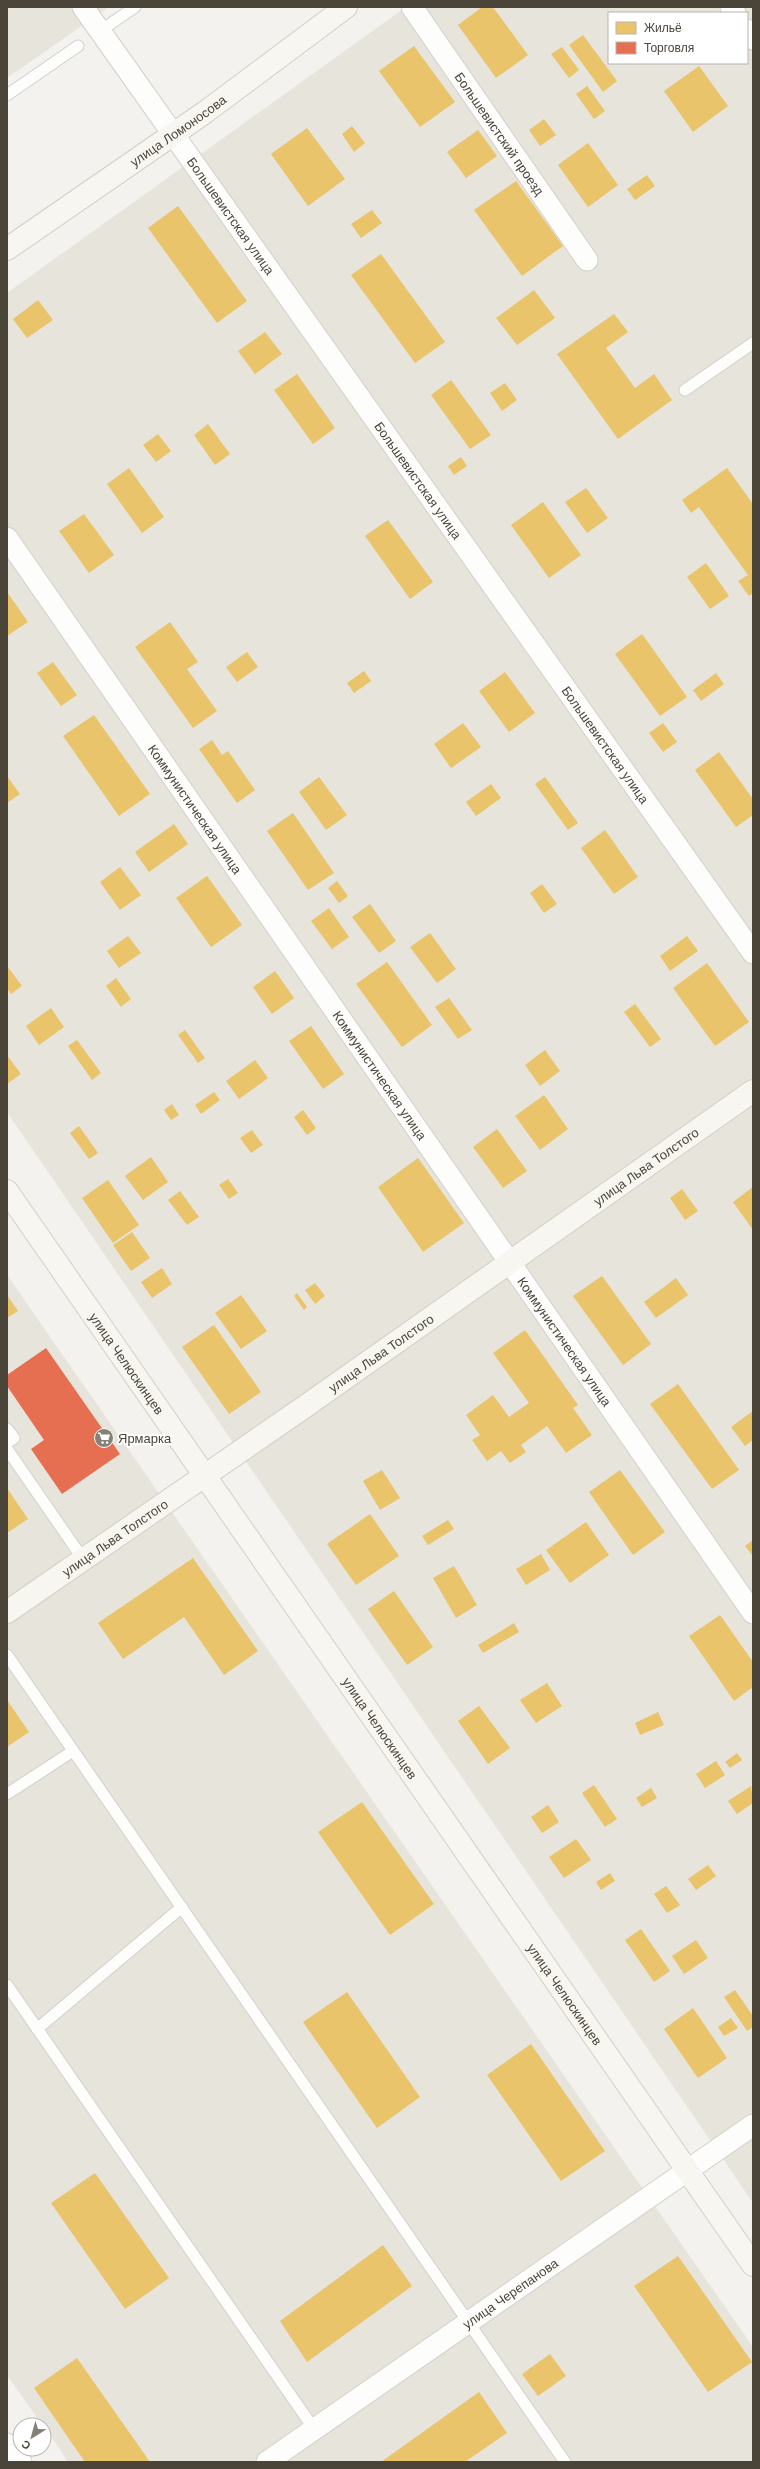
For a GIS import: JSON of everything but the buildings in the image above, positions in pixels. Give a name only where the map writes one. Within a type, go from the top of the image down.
[{"type":"street","name":"Большевистская улица","points":[[83,7],[753,953]]},
{"type":"street","name":"улица Ломоносова","points":[[7,249],[172,134],[346,7]]},
{"type":"street","name":"Большевистский проезд","points":[[412,7],[586,260]]},
{"type":"street","name":"Коммунистическая улица","points":[[7,538],[753,1613]]},
{"type":"street","name":"улица Льва Толстого","points":[[7,1612],[753,1091]]},
{"type":"street","name":"улица Челюскинцев","points":[[7,1191],[753,2265]]},
{"type":"street","name":"улица Черепанова","points":[[267,2462],[753,2125]]},
{"type":"street","points":[[7,2444],[21,2462]]},
{"type":"lane","points":[[100,31],[135,7]]},
{"type":"lane","points":[[7,95],[78,46]]},
{"type":"lane","points":[[685,390],[753,343]]},
{"type":"lane","points":[[7,1429],[14,1438],[7,1443]]},
{"type":"lane","points":[[7,1449],[83,1559]]},
{"type":"lane","points":[[7,1655],[565,2462]]},
{"type":"lane","points":[[7,1794],[73,1751]]},
{"type":"lane","points":[[37,2029],[182,1907]]},
{"type":"lane","points":[[7,1985],[314,2430]]},
{"type":"shaded area","points":[[7,7],[109,7],[7,78]]},
{"type":"shaded area","points":[[406,7],[753,7],[753,2203],[7,1112],[7,293]]},
{"type":"shaded area","points":[[7,1275],[753,2347],[753,2462],[68,2462],[52,2437],[52,2417],[36,2417],[7,2375]]},
{"type":"place","name":"Ярмарка","points":[[104,1438]]}]
